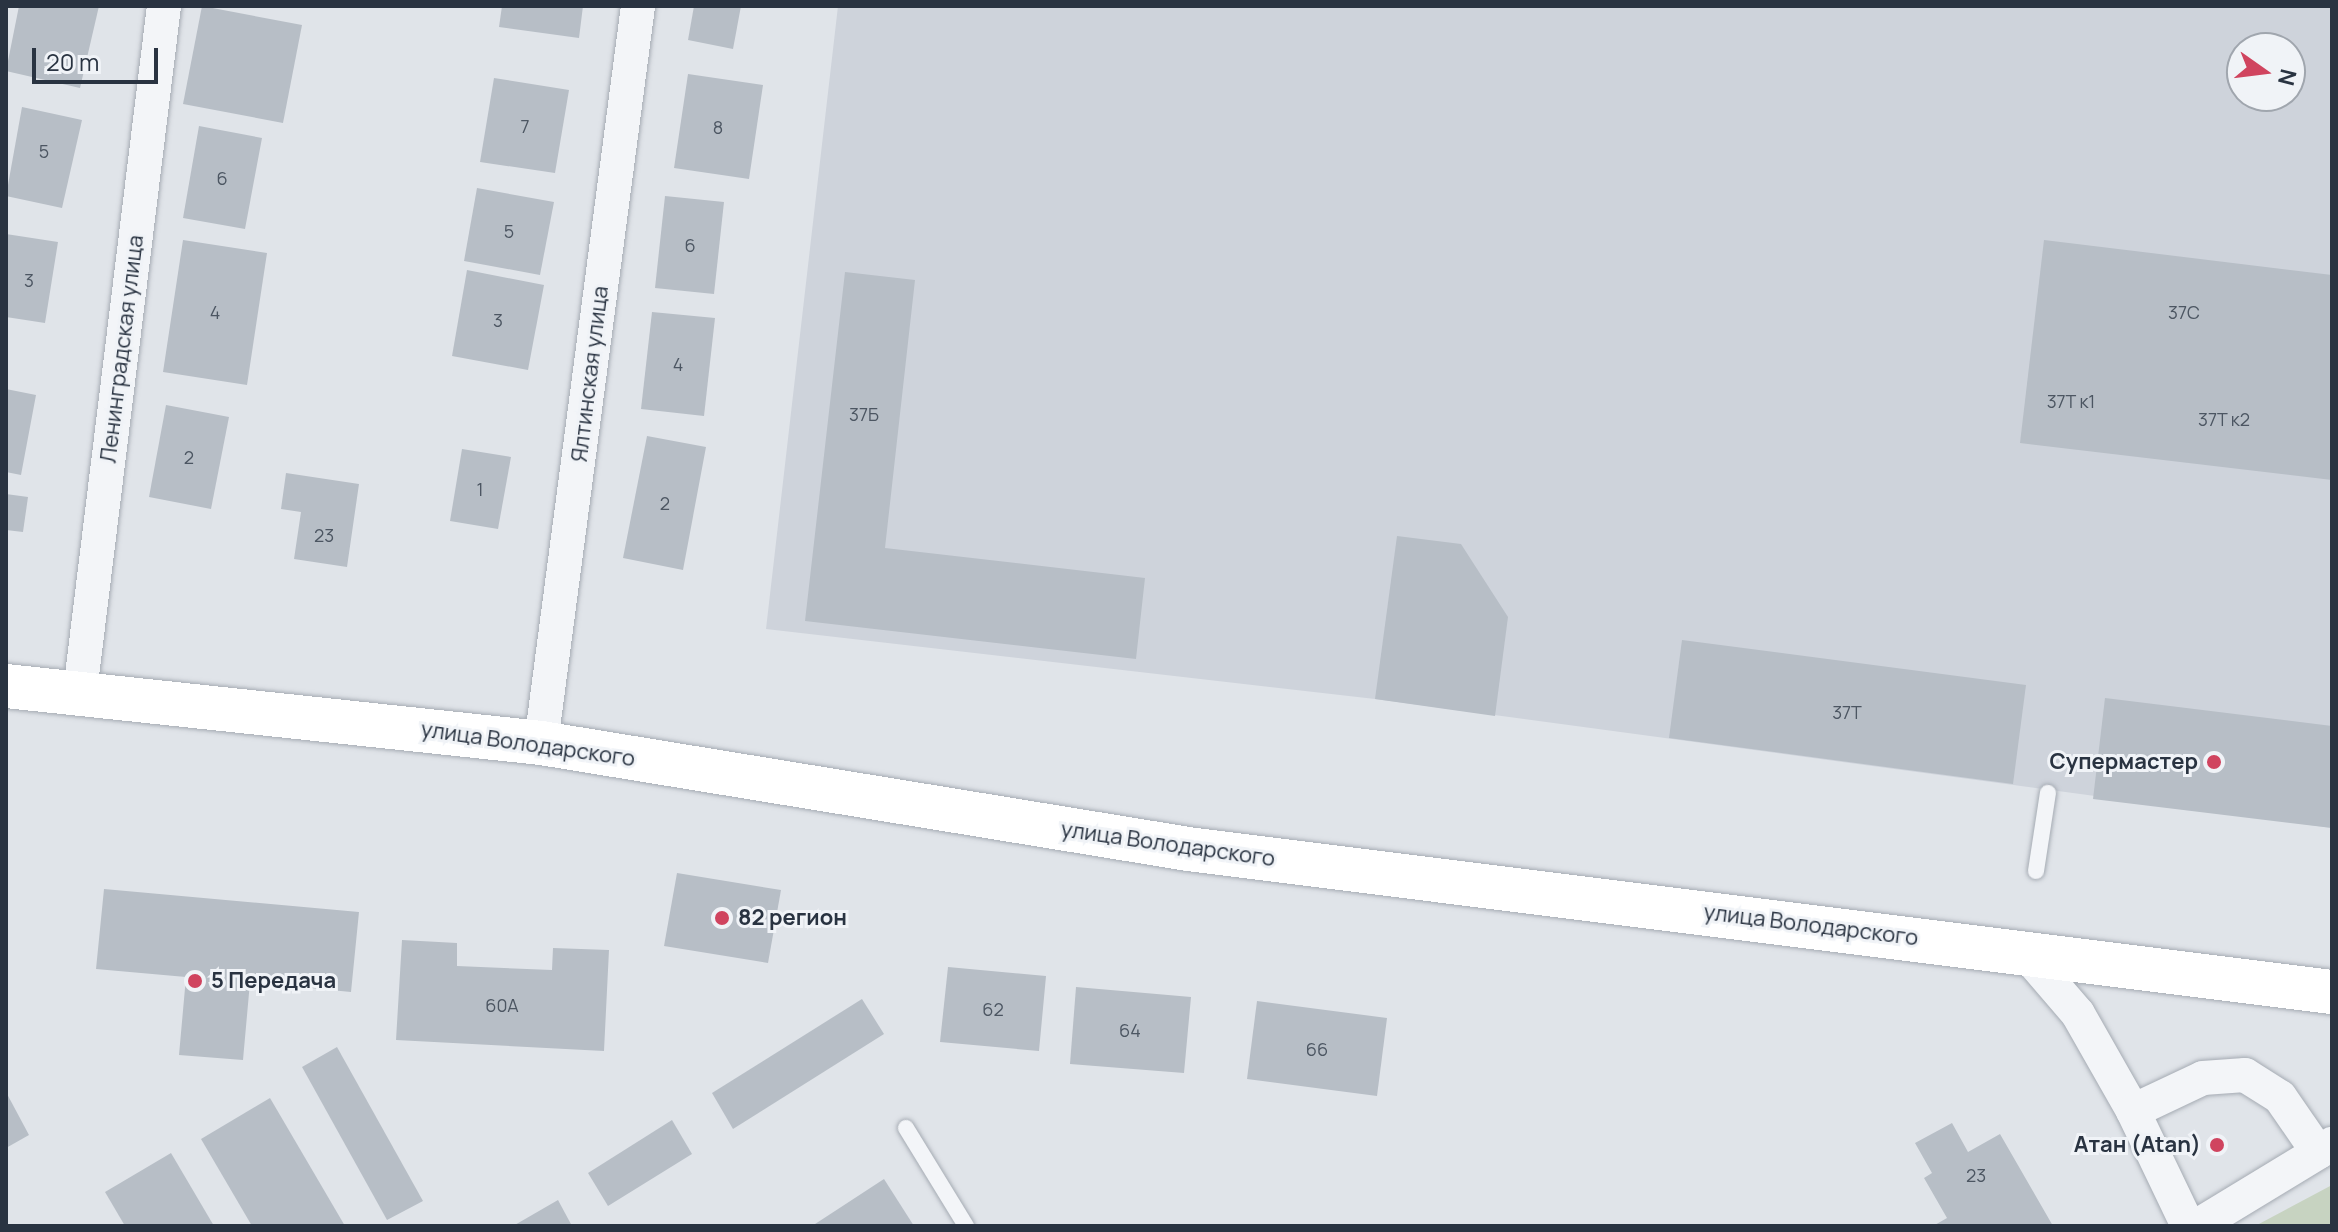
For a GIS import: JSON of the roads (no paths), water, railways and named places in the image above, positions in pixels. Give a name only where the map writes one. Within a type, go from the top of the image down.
[{"type":"main road","name":"улица Володарского","points":[[6,686],[541,743],[1188,849],[2023,950],[2332,992]]},
{"type":"street","name":"Ленинградская улица","points":[[80,692],[164,6]]},
{"type":"street","name":"Ялтинская улица","points":[[541,743],[638,6]]},
{"type":"street","points":[[2023,950],[2078,1014],[2133,1111],[2188,1226]]},
{"type":"street","points":[[2133,1111],[2203,1078],[2245,1075],[2280,1097],[2325,1148],[2197,1226]]},
{"type":"lane","points":[[2036,871],[2048,793]]},
{"type":"lane","points":[[906,1128],[966,1226]]},
{"type":"place","name":"Супермастер","points":[[2214,762]]},
{"type":"place","name":"82 регион","points":[[722,918]]},
{"type":"place","name":"5 Передача","points":[[195,981]]},
{"type":"place","name":"Атан (Atan)","points":[[2217,1145]]}]
